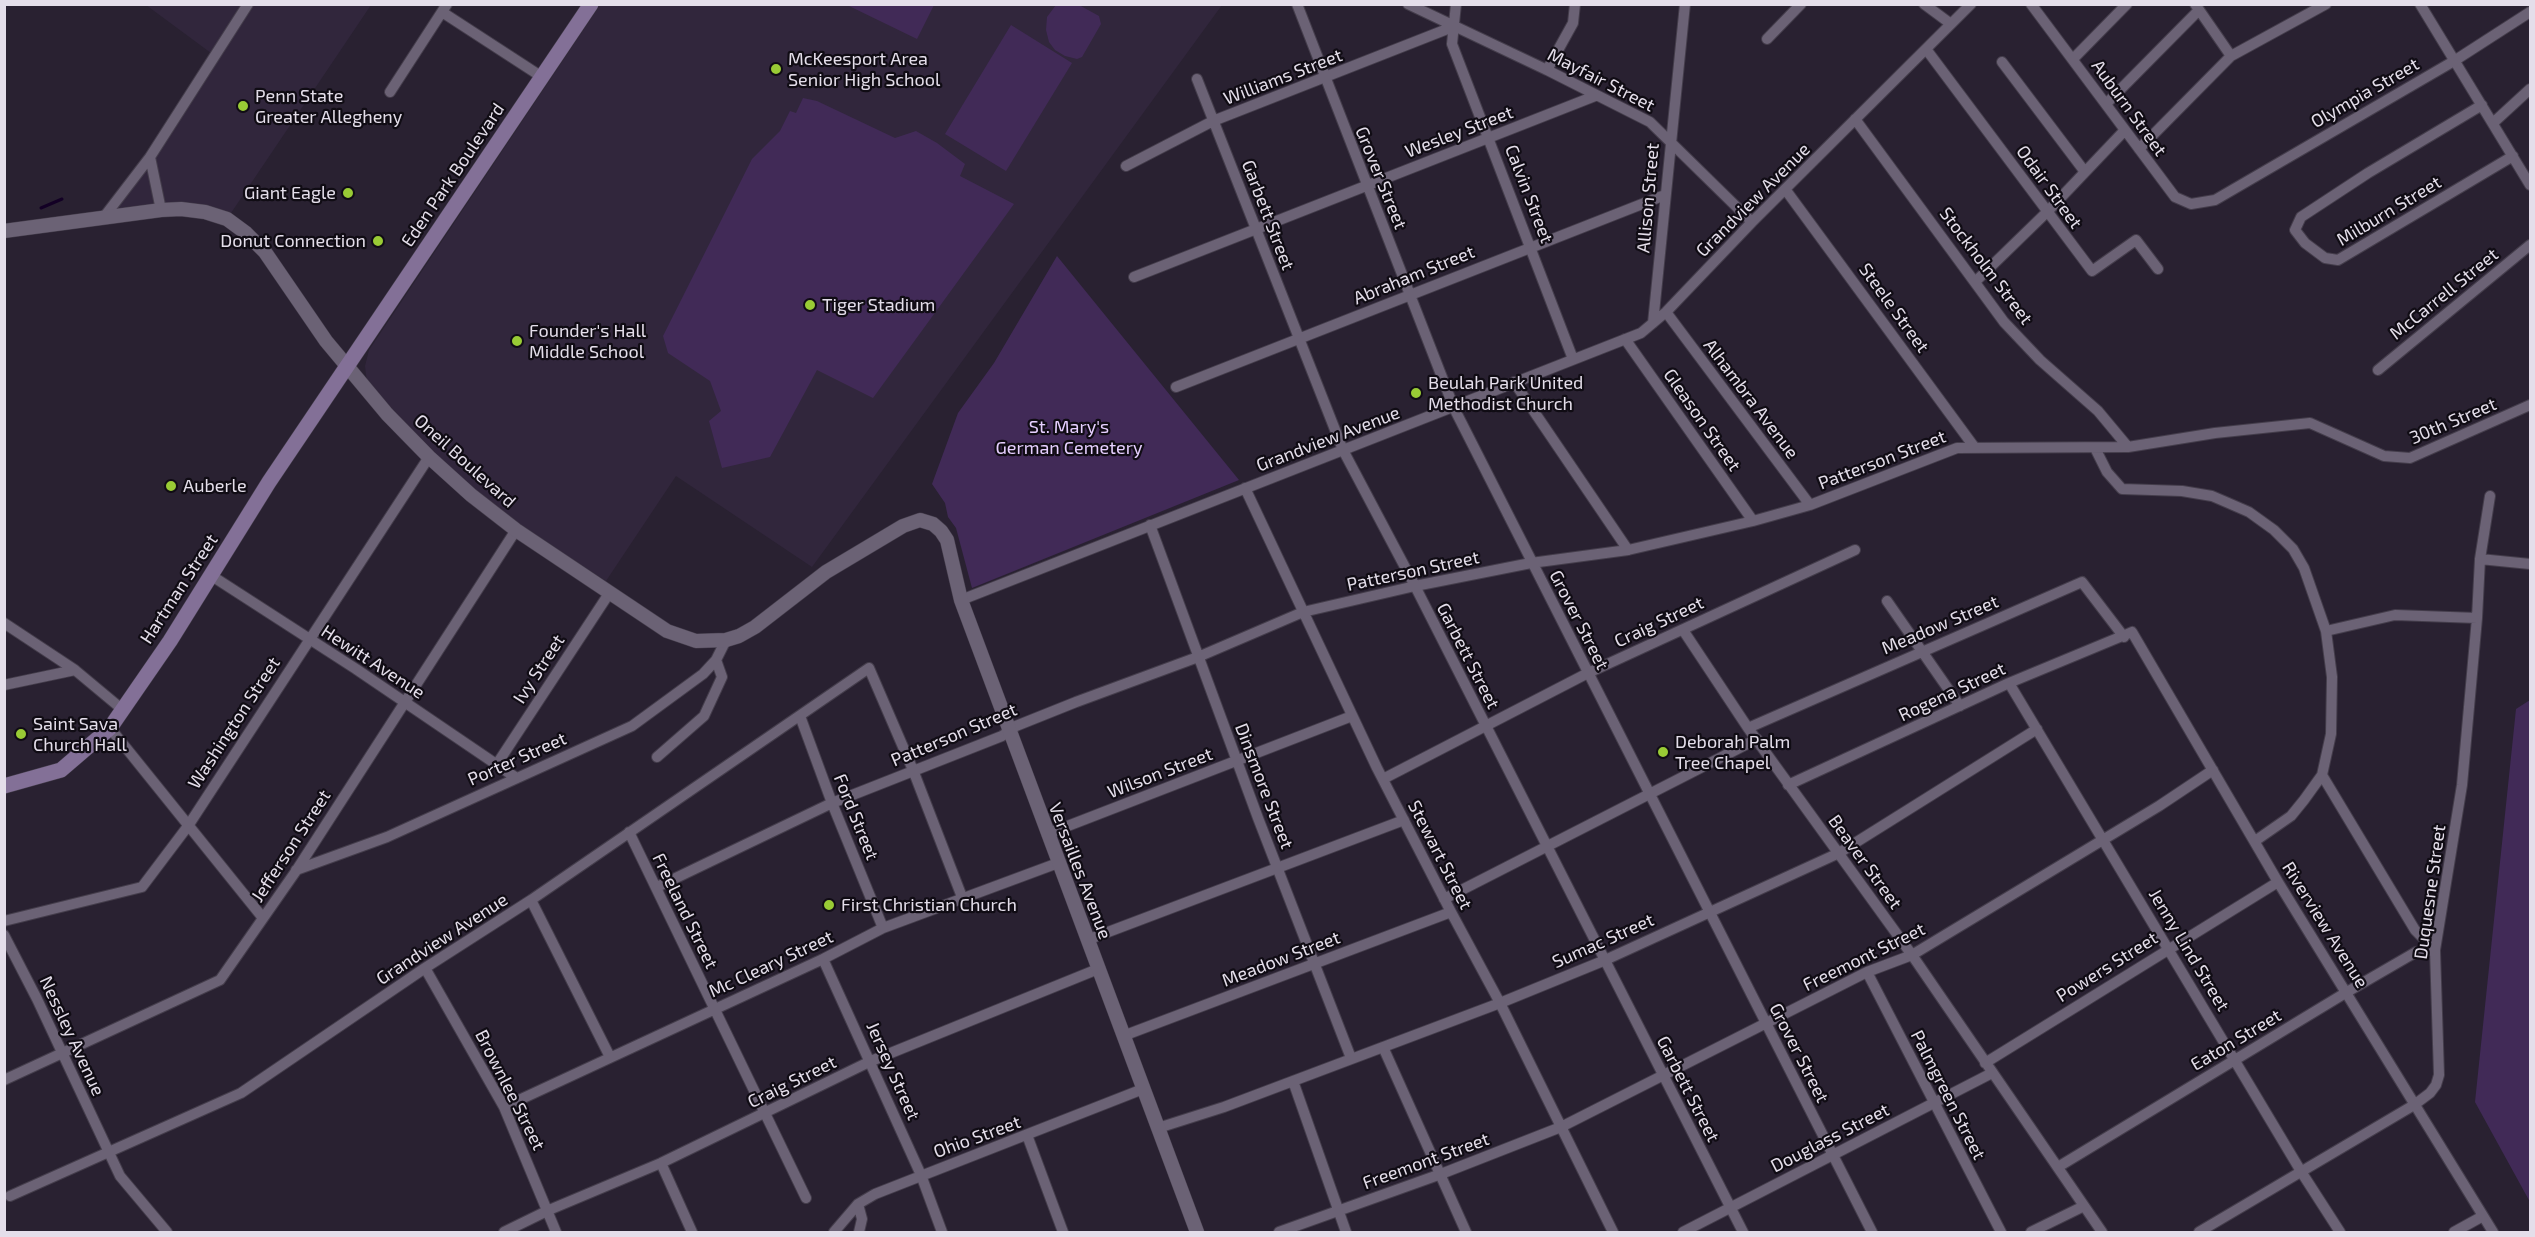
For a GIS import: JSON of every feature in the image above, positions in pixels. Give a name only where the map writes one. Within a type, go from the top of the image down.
[{"type":"main road","name":"Eden Park Boulevard","points":[[347,367],[591,4]]},
{"type":"main road","name":"Hartman Street","points":[[4,786],[61,770],[110,728],[212,576],[269,482],[347,367]]},
{"type":"street","points":[[104,217],[150,157],[248,4]]},
{"type":"street","name":"Grover Street","points":[[1297,4],[1324,79],[1454,408],[1872,1233]]},
{"type":"street","name":"Mayfair Street","points":[[1408,4],[1650,122],[1752,222]]},
{"type":"street","name":"Calvin Street","points":[[1456,4],[1452,44],[1490,137],[1573,359]]},
{"type":"street","points":[[1547,70],[1573,23],[1575,4]]},
{"type":"street","name":"Allison Street","points":[[1653,323],[1685,4]]},
{"type":"street","points":[[1767,39],[1801,4]]},
{"type":"street","points":[[1923,4],[1951,24]]},
{"type":"street","name":"Grandview Avenue","points":[[961,600],[1641,333],[1666,312],[1752,222],[1971,4]]},
{"type":"street","points":[[2035,9],[2046,4]]},
{"type":"street","points":[[2073,59],[2127,4]]},
{"type":"street","points":[[2139,149],[2231,56],[2326,4]]},
{"type":"street","points":[[2420,4],[2513,156],[2529,178]]},
{"type":"street","points":[[2106,104],[2197,7],[2231,56]]},
{"type":"street","points":[[390,92],[444,8],[542,77]]},
{"type":"street","name":"Auburn Street","points":[[2035,9],[2175,197],[2191,204],[2215,200]]},
{"type":"street","name":"Olympia Street","points":[[2215,200],[2454,61],[2530,12]]},
{"type":"street","name":"Williams Street","points":[[1126,166],[1214,121],[1455,26]]},
{"type":"street","name":"Odair Street","points":[[1926,49],[2091,271],[2136,240],[2158,269]]},
{"type":"street","points":[[2002,62],[2085,172]]},
{"type":"street","name":"Garbett Street","points":[[1197,79],[1343,450],[1415,586],[1743,1233]]},
{"type":"street","points":[[2493,123],[2530,88]]},
{"type":"street","name":"Wesley Street","points":[[1134,277],[1596,96]]},
{"type":"street","name":"Milburn Street","points":[[2482,105],[2301,216],[2295,230],[2305,243],[2325,258],[2338,260],[2513,156]]},
{"type":"street","name":"Stockholm Street","points":[[1855,119],[2004,322],[2040,360],[2098,411],[2128,447]]},
{"type":"street","points":[[1976,282],[2125,130]]},
{"type":"street","points":[[150,157],[161,210]]},
{"type":"street","name":"Steele Street","points":[[1785,189],[1975,448]]},
{"type":"street","name":"Abraham Street","points":[[1176,387],[1665,195]]},
{"type":"street","name":"Oneil Boulevard","points":[[4,231],[161,210],[181,209],[205,212],[226,219],[246,233],[265,252],[326,341],[387,414],[471,495],[516,530],[667,631],[696,641],[726,640],[755,627],[826,572],[903,526],[920,520],[933,524]]},
{"type":"street","name":"McCarrell Street","points":[[2378,370],[2530,245]]},
{"type":"street","name":"Alhambra Avenue","points":[[1666,312],[1809,505]]},
{"type":"street","name":"Gleason Street","points":[[1625,339],[1753,521]]},
{"type":"street","points":[[1514,382],[1628,550]]},
{"type":"street","name":"30th Street","points":[[2215,433],[2310,423],[2384,456],[2410,458],[2530,405]]},
{"type":"street","name":"Patterson Street","points":[[657,887],[832,803],[1009,732],[1076,702],[1198,657],[1304,612],[1415,586],[1531,563],[1628,550],[1753,521],[1809,505],[1957,448],[2128,447],[2215,433]]},
{"type":"street","points":[[2095,448],[2107,472],[2122,489],[2182,491],[2212,496],[2249,512],[2274,530],[2293,549],[2304,568],[2326,631],[2332,699],[2331,735],[2322,775],[2291,816],[2255,841]]},
{"type":"street","name":"Washington Street","points":[[4,921],[142,887],[188,826],[429,457]]},
{"type":"street","name":"Stewart Street","points":[[1245,488],[1352,716],[1444,899],[1500,1003],[1609,1232]]},
{"type":"street","name":"Duquesne Street","points":[[2199,1233],[2414,1105],[2430,1093],[2439,1075],[2435,950],[2462,785],[2480,559],[2490,496]]},
{"type":"street","name":"Versailles Avenue","points":[[933,524],[947,540],[961,600],[1197,1233]]},
{"type":"street","name":"Dinsmore Street","points":[[1150,525],[1237,762],[1351,1058]]},
{"type":"street","name":"Jefferson Street","points":[[4,1080],[220,980],[296,871],[516,530]]},
{"type":"street","name":"Craig Street","points":[[1383,779],[1486,728],[1588,673],[1855,550]]},
{"type":"street","points":[[2480,559],[2530,564]]},
{"type":"street","name":"Hewitt Avenue","points":[[212,576],[516,777]]},
{"type":"street","name":"Meadow Street","points":[[1748,728],[2082,582],[2128,634]]},
{"type":"street","name":"Ivy Street","points":[[496,764],[610,592]]},
{"type":"street","points":[[1887,601],[1960,706]]},
{"type":"street","points":[[2326,631],[2395,615],[2477,618]]},
{"type":"street","points":[[4,623],[75,670],[123,710]]},
{"type":"street","name":"Beaver Street","points":[[1683,630],[1788,785],[1912,955],[2102,1233]]},
{"type":"street","name":"Rogena Street","points":[[1788,785],[2009,683],[2128,634]]},
{"type":"street","name":"Riverview Avenue","points":[[2128,634],[2213,770],[2278,882],[2493,1233]]},
{"type":"street","name":"Porter Street","points":[[296,871],[387,837],[632,726],[703,674],[717,660],[726,640]]},
{"type":"street","points":[[657,757],[704,716],[722,677],[717,660]]},
{"type":"street","name":"Grandview Avenue","points":[[10,1196],[241,1093],[425,968],[531,900],[869,668],[912,770]]},
{"type":"street","points":[[4,685],[75,670]]},
{"type":"street","name":"Jenny Lind Street","points":[[2009,683],[2340,1233]]},
{"type":"street","name":"Ford Street","points":[[800,716],[832,803],[883,928]]},
{"type":"street","name":"Wilson Street","points":[[1047,834],[1352,716]]},
{"type":"street","points":[[110,728],[263,918]]},
{"type":"street","name":"Sumac Street","points":[[1158,1128],[1224,1107],[1500,1003],[1604,961],[1709,911],[1839,854],[2037,729]]},
{"type":"street","points":[[1444,899],[1757,739]]},
{"type":"street","points":[[912,770],[962,897]]},
{"type":"street","name":"Freemont Street","points":[[1279,1233],[1561,1127],[1867,972],[1912,955],[2102,838],[2159,806],[2213,770]]},
{"type":"street","points":[[2322,775],[2415,930],[2435,950]]},
{"type":"street","points":[[1087,940],[1404,820]]},
{"type":"street","name":"Freeland Street","points":[[628,832],[657,887],[806,1198]]},
{"type":"street","name":"Mc Cleary Street","points":[[504,1107],[823,959],[883,928],[1058,863]]},
{"type":"street","name":"Powers Street","points":[[1985,1063],[2278,882]]},
{"type":"street","points":[[531,900],[610,1057]]},
{"type":"street","name":"Meadow Street","points":[[1123,1036],[1451,912]]},
{"type":"street","name":"Nessley Avenue","points":[[4,935],[9,952],[120,1176],[167,1233]]},
{"type":"street","name":"Eaton Street","points":[[2058,1167],[2416,952],[2435,950]]},
{"type":"street","name":"Jersey Street","points":[[823,959],[921,1175],[942,1233]]},
{"type":"street","name":"Brownlee Street","points":[[425,968],[504,1107],[549,1210],[556,1233]]},
{"type":"street","name":"Craig Street","points":[[504,1233],[549,1210],[661,1163],[871,1061],[1098,969]]},
{"type":"street","name":"Palmgreen Street","points":[[1867,972],[2001,1233]]},
{"type":"street","points":[[1383,1047],[1466,1233]]},
{"type":"street","name":"Douglass Street","points":[[1683,1233],[1992,1073]]},
{"type":"street","points":[[1293,1081],[1347,1233]]},
{"type":"street","name":"Ohio Street","points":[[834,1233],[858,1204],[875,1194],[1143,1089]]},
{"type":"street","points":[[1027,1135],[1064,1233]]},
{"type":"street","points":[[661,1163],[692,1233]]},
{"type":"street","points":[[858,1204],[862,1219],[859,1233]]},
{"type":"street","points":[[2031,1233],[2084,1206]]},
{"type":"street","points":[[2454,1233],[2483,1216]]},
{"type":"shaded area","name":"Penn State Greater Allegheny","points":[[146,5],[371,5],[227,219],[205,212],[104,217],[215,56]]},
{"type":"shaded area","points":[[600,5],[1222,5],[812,567],[676,476],[606,581],[492,505],[446,464],[367,383],[365,366],[369,350]]},
{"type":"green space","points":[[847,5],[934,5],[917,39]]},
{"type":"green space","points":[[1056,5],[1079,5],[1099,16],[1101,24],[1082,57],[1077,59],[1065,56],[1055,50],[1049,42],[1046,30],[1047,17]]},
{"type":"green space","points":[[1011,25],[1072,63],[1006,171],[945,134]]},
{"type":"green space","name":"Tiger Stadium","points":[[803,98],[817,101],[895,138],[916,131],[965,164],[960,176],[1014,204],[873,398],[817,370],[770,457],[722,468],[709,421],[721,411],[710,381],[668,353],[663,336],[752,159],[780,131],[790,111],[796,113]]},
{"type":"green space","name":"St. Mary's German Cemetery","points":[[1057,256],[1239,480],[972,588],[956,528],[948,517],[945,503],[932,484],[958,413],[994,363]]},
{"type":"green space","points":[[2530,700],[2530,1202],[2475,1102],[2516,709]]},
{"type":"waterway","points":[[41,208],[62,199]]},
{"type":"place","name":"McKeesport Area Senior High School","points":[[776,69]]},
{"type":"place","name":"Penn State Greater Allegheny","points":[[243,106]]},
{"type":"place","name":"Giant Eagle","points":[[348,193]]},
{"type":"place","name":"Donut Connection","points":[[378,241]]},
{"type":"place","name":"Tiger Stadium","points":[[810,305]]},
{"type":"place","name":"Founder's Hall Middle School","points":[[517,341]]},
{"type":"place","name":"Beulah Park United Methodist Church","points":[[1416,393]]},
{"type":"place","name":"Auberle","points":[[171,486]]},
{"type":"place","name":"Saint Sava Church Hall","points":[[21,734]]},
{"type":"place","name":"Deborah Palm Tree Chapel","points":[[1663,752]]},
{"type":"place","name":"First Christian Church","points":[[829,905]]}]
